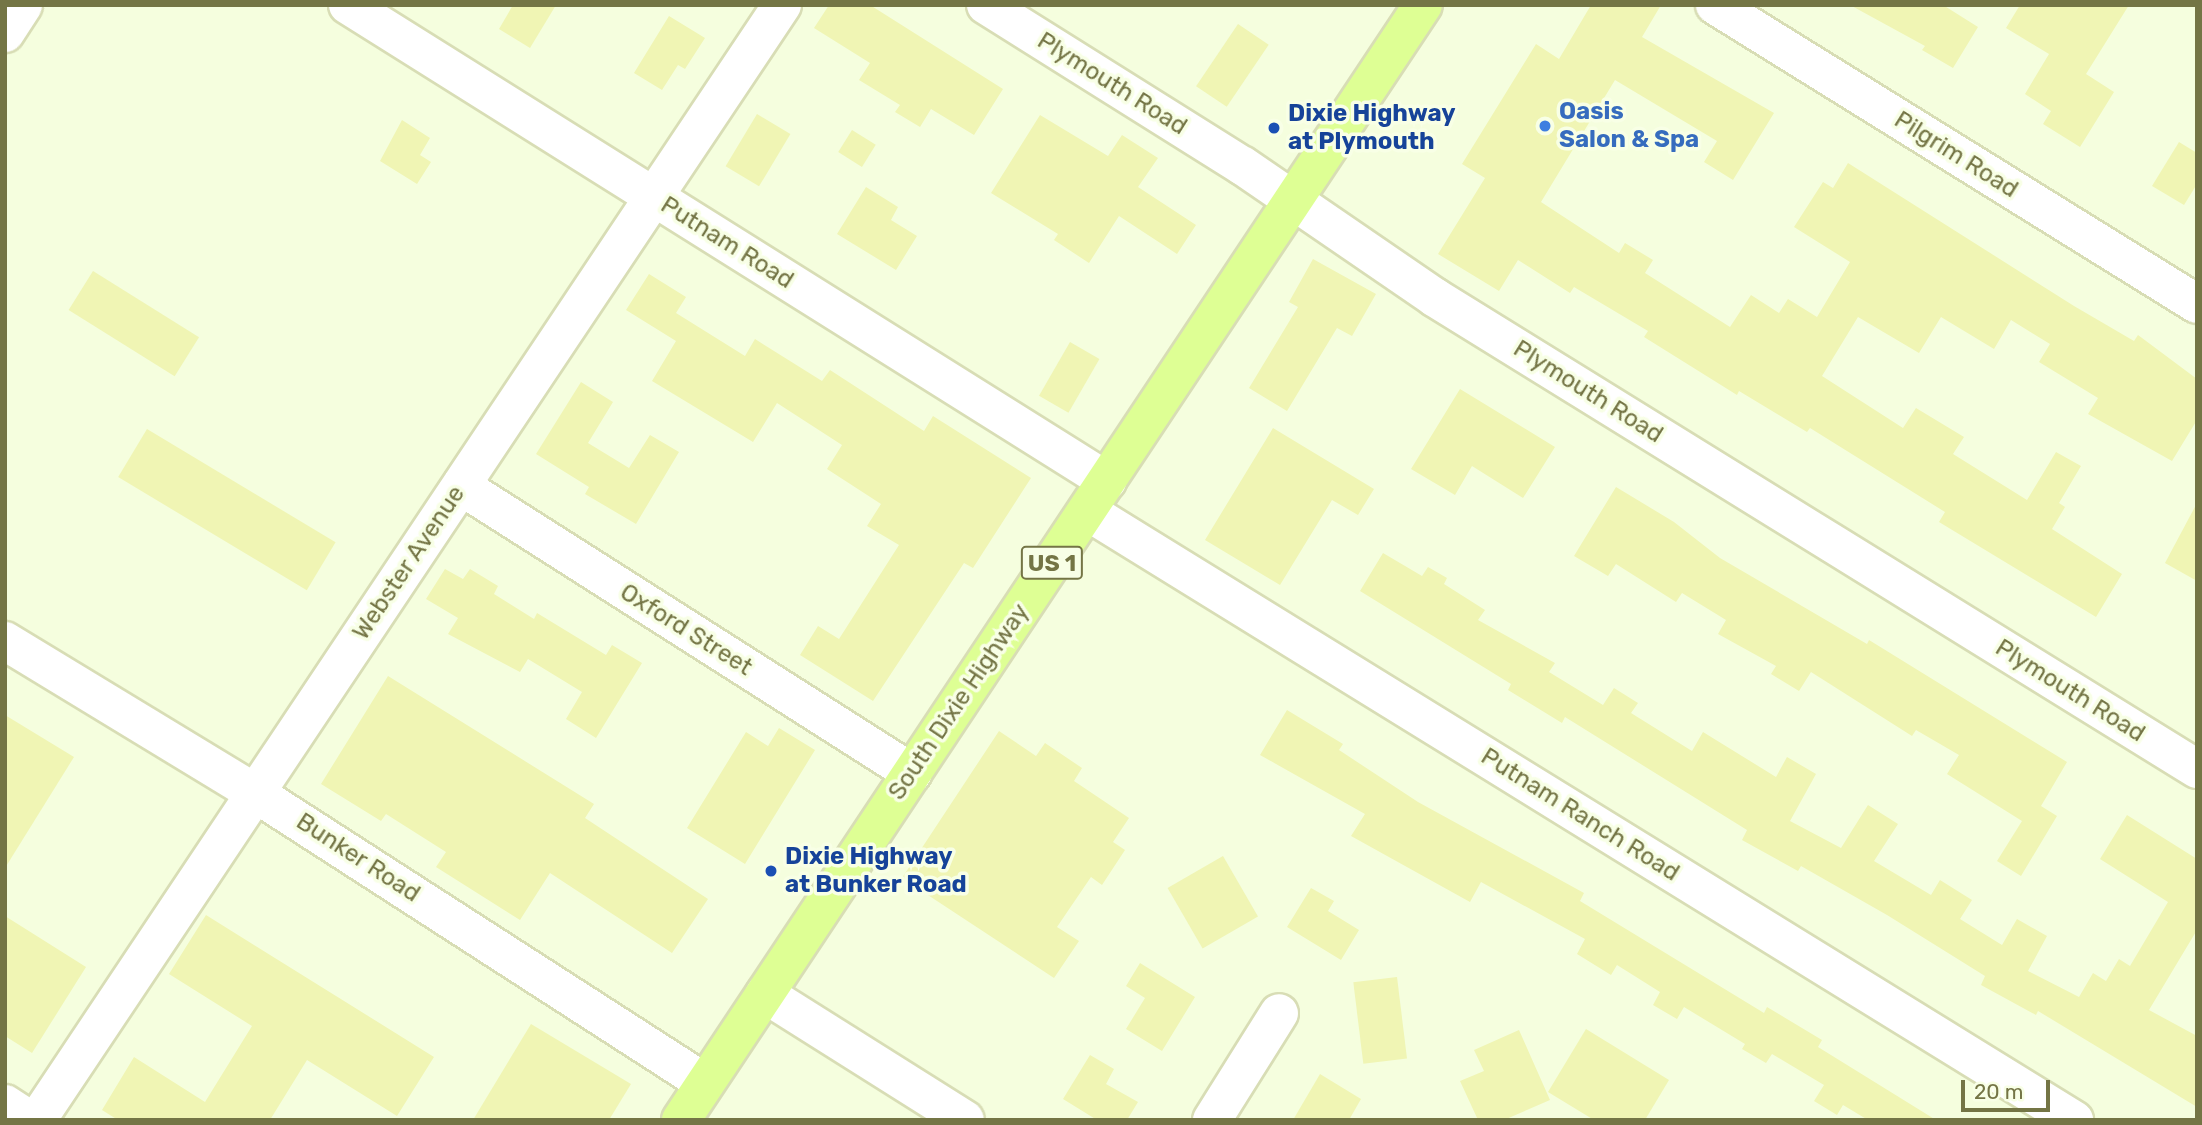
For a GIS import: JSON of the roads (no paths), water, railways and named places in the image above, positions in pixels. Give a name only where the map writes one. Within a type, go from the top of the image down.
[{"type":"main road","name":"South Dixie Highway","points":[[681,1120],[1423,5]]},
{"type":"street","points":[[5,33],[23,5]]},
{"type":"street","name":"Putnam Road","points":[[348,5],[654,197],[1097,496]]},
{"type":"street","name":"Webster Avenue","points":[[37,1120],[782,5]]},
{"type":"street","name":"Plymouth Road","points":[[986,5],[1243,166],[1292,202],[1446,304],[2197,769]]},
{"type":"street","name":"Pilgrim Road","points":[[1715,5],[2197,304]]},
{"type":"street","name":"Oxford Street","points":[[461,486],[912,773]]},
{"type":"street","name":"Putnam Ranch Road","points":[[1097,496],[2074,1120]]},
{"type":"street","name":"Bunker Road","points":[[5,641],[256,793],[705,1083]]},
{"type":"street","points":[[765,994],[965,1120]]},
{"type":"street","points":[[1212,1120],[1279,1013]]},
{"type":"street","points":[[5,1104],[30,1120]]},
{"type":"place","name":"Oasis Salon & Spa","points":[[1545,126]]},
{"type":"place","name":"Dixie Highway at Plymouth","points":[[1274,128]]},
{"type":"place","name":"Dixie Highway at Bunker Road","points":[[771,871]]}]
